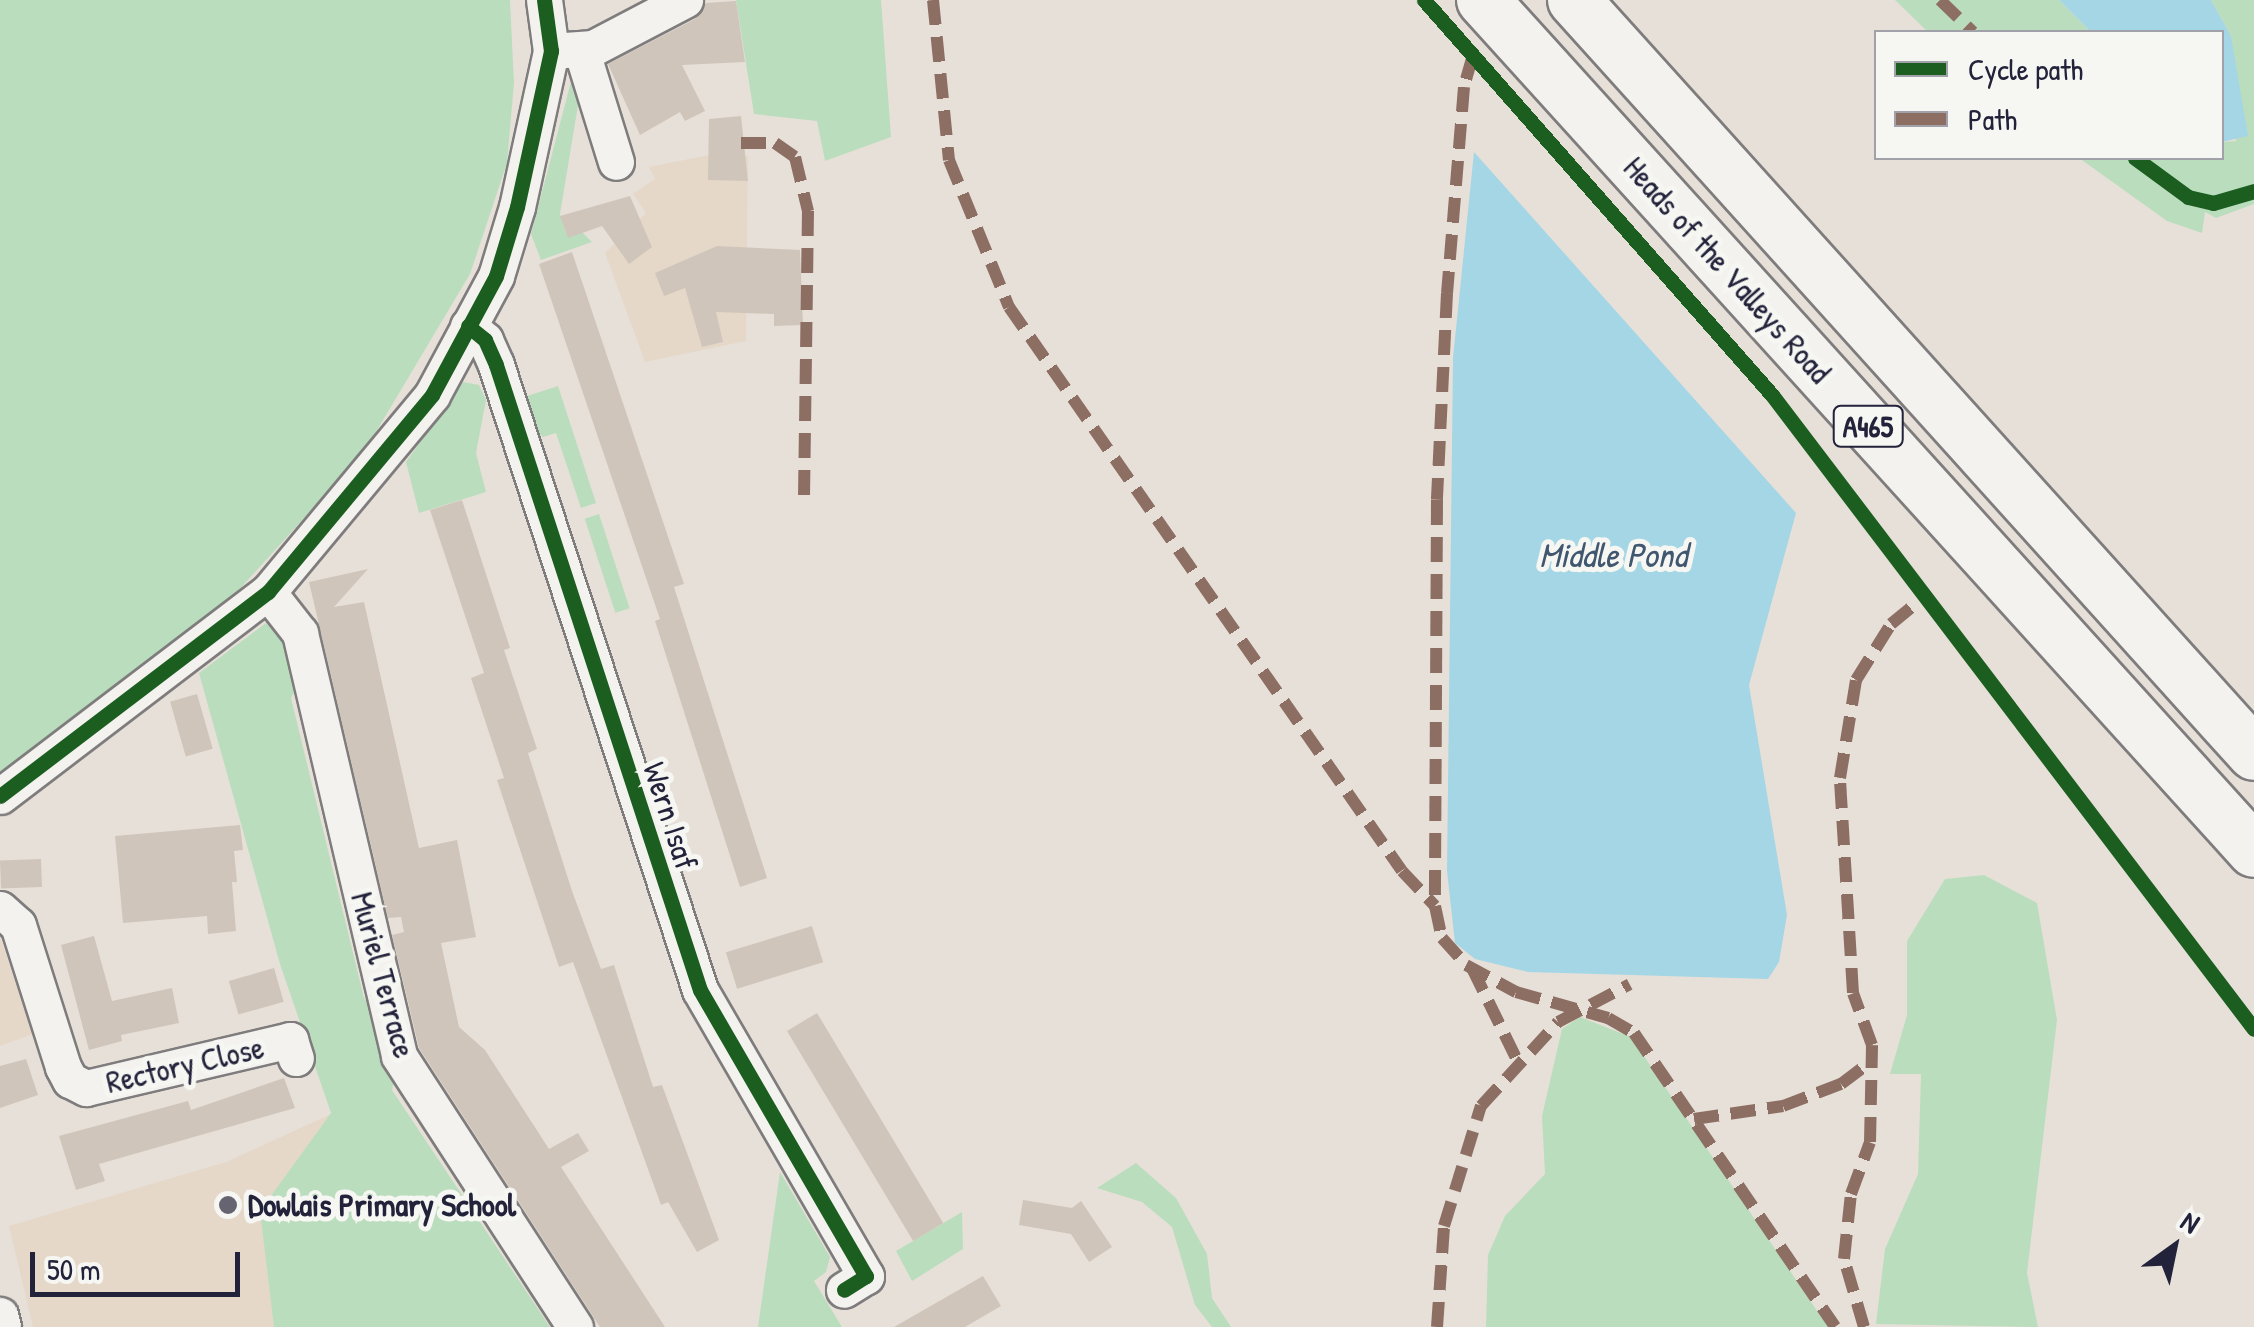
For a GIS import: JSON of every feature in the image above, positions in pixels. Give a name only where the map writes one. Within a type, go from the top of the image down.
[{"type":"highway","name":"Heads of the Valleys Road","points":[[1483,0],[2254,852]]},
{"type":"highway","name":"Heads of the Valleys Road","points":[[1574,0],[2254,754]]},
{"type":"highway","points":[[2129,618],[2254,717]]},
{"type":"street","points":[[544,0],[616,162]]},
{"type":"street","points":[[0,796],[268,592],[388,455],[432,394],[496,276],[566,51],[685,0]]},
{"type":"street","name":"Wern Isaf","points":[[468,326],[485,340],[496,365],[700,990],[866,1276],[844,1290]]},
{"type":"street","name":"Muriel Terrace","points":[[268,592],[300,634],[399,1056],[575,1327]]},
{"type":"street","name":"Rectory Close","points":[[0,908],[18,926],[26,946],[63,1067],[86,1088],[290,1040],[296,1058]]},
{"type":"street","points":[[0,1314],[3,1327]]},
{"type":"shaded area","points":[[709,155],[748,156],[746,341],[645,362],[605,253],[646,213],[633,194],[655,179],[649,167]]},
{"type":"shaded area","points":[[0,937],[33,1034],[0,1046]]},
{"type":"shaded area","name":"Dowlais Primary School","points":[[331,1114],[454,1327],[33,1327],[9,1226],[226,1162]]},
{"type":"green space","points":[[0,0],[510,0],[514,83],[507,163],[470,274],[364,452],[226,604],[0,772]]},
{"type":"green space","points":[[736,0],[881,0],[891,137],[825,161],[817,121],[754,114]]},
{"type":"green space","points":[[1895,0],[2059,0],[2089,30],[1926,30]]},
{"type":"green space","points":[[2211,0],[2254,0],[2254,204],[2216,218],[2205,212],[2202,233],[2167,221],[2082,160],[2224,160],[2224,142],[2236,141],[2231,36]]},
{"type":"green space","points":[[573,74],[583,75],[560,214],[566,233],[579,229],[592,242],[541,260],[531,234]]},
{"type":"green space","points":[[463,382],[479,385],[486,400],[476,453],[486,492],[419,513],[406,462]]},
{"type":"green space","points":[[558,386],[596,503],[581,508],[556,433],[543,437],[536,431],[524,397]]},
{"type":"green space","points":[[599,514],[630,608],[615,613],[585,519]]},
{"type":"green space","points":[[266,623],[288,644],[299,683],[291,698],[364,998],[378,1014],[396,1072],[392,1090],[550,1327],[274,1327],[260,1211],[331,1113],[280,964],[199,673]]},
{"type":"green space","points":[[1984,875],[2037,903],[2057,1020],[2027,1273],[2038,1327],[1876,1324],[1885,1249],[1918,1174],[1921,1074],[1890,1074],[1907,1015],[1907,941],[1945,879]]},
{"type":"green space","points":[[1580,1017],[1631,1037],[1828,1327],[1486,1327],[1488,1255],[1505,1216],[1545,1174],[1542,1116],[1562,1029]]},
{"type":"green space","points":[[1136,1163],[1176,1198],[1207,1254],[1212,1298],[1231,1327],[1212,1327],[1195,1305],[1172,1227],[1142,1202],[1097,1188]]},
{"type":"green space","points":[[780,1172],[830,1257],[826,1272],[814,1281],[842,1327],[758,1327]]},
{"type":"green space","points":[[962,1212],[963,1249],[912,1281],[896,1251]]},
{"type":"water","points":[[2059,0],[2211,0],[2231,36],[2248,136],[2224,142],[2224,30],[2089,30]]},
{"type":"water","name":"Middle Pond","points":[[1474,152],[1796,513],[1749,685],[1787,915],[1779,962],[1768,979],[1528,972],[1475,959],[1455,943],[1447,871],[1453,358]]},
{"type":"building","points":[[736,1],[745,62],[682,65],[705,111],[685,121],[680,112],[640,135],[608,64],[695,19],[706,3]]},
{"type":"building","points":[[741,116],[748,181],[708,180],[709,119]]},
{"type":"building","points":[[630,196],[652,247],[629,264],[602,226],[568,238],[560,216]]},
{"type":"building","points":[[717,246],[800,250],[803,325],[774,326],[774,314],[716,312],[723,342],[702,347],[685,288],[664,296],[655,273]]},
{"type":"building","points":[[572,252],[684,584],[674,587],[767,878],[740,887],[655,621],[660,619],[539,264]]},
{"type":"building","points":[[462,500],[510,648],[504,650],[537,749],[528,753],[572,891],[601,969],[614,965],[653,1087],[662,1085],[719,1240],[697,1252],[668,1202],[661,1205],[573,962],[559,967],[497,780],[504,778],[471,678],[484,673],[430,510]]},
{"type":"building","points":[[368,569],[334,607],[364,602],[419,848],[457,840],[476,937],[441,943],[459,1027],[485,1050],[549,1149],[578,1133],[589,1151],[561,1167],[665,1327],[600,1327],[419,1048],[392,935],[404,932],[401,917],[388,918],[309,582]]},
{"type":"building","points":[[197,694],[213,749],[186,757],[170,702]]},
{"type":"building","points":[[240,825],[243,850],[234,851],[237,882],[232,882],[236,931],[208,934],[207,916],[123,923],[115,836]]},
{"type":"building","points":[[41,859],[42,887],[1,888],[0,860]]},
{"type":"building","points":[[812,926],[823,962],[737,989],[726,952]]},
{"type":"building","points":[[94,936],[112,1001],[172,988],[179,1023],[121,1035],[122,1041],[89,1050],[61,945]]},
{"type":"building","points":[[274,968],[284,1002],[238,1015],[229,981]]},
{"type":"building","points":[[817,1013],[943,1223],[913,1241],[787,1031]]},
{"type":"building","points":[[26,1059],[38,1095],[0,1108],[0,1066]]},
{"type":"building","points":[[284,1078],[295,1108],[99,1164],[105,1181],[76,1190],[59,1136],[188,1101],[191,1110]]},
{"type":"building","points":[[1023,1200],[1072,1208],[1081,1201],[1112,1247],[1089,1262],[1071,1234],[1019,1225]]},
{"type":"building","points":[[983,1276],[1001,1306],[965,1327],[894,1327]]},
{"type":"marked path","points":[[933,0],[949,160],[1009,307],[1402,871],[1435,906]]},
{"type":"marked path","points":[[1940,0],[1971,30]]},
{"type":"marked path","points":[[1473,55],[1464,87],[1447,293],[1437,500],[1435,906],[1442,938],[1466,965],[1516,992],[1608,1018],[1634,1033],[1835,1327]]},
{"type":"marked path","points":[[741,143],[775,143],[795,157],[808,211],[804,505]]},
{"type":"marked path","points":[[1864,1327],[1844,1259],[1851,1194],[1870,1142],[1872,1045],[1853,993],[1840,778],[1856,680],[1891,624],[1925,596]]},
{"type":"marked path","points":[[1472,968],[1518,1062]]},
{"type":"marked path","points":[[1437,1327],[1444,1226],[1481,1106],[1558,1022],[1630,984]]},
{"type":"marked path","points":[[1694,1119],[1783,1106],[1841,1084],[1870,1062]]},
{"type":"cycle path","points":[[0,796],[268,592],[432,395],[496,276],[517,207],[551,51],[544,0]]},
{"type":"cycle path","points":[[1424,0],[1772,395],[2254,1029]]},
{"type":"cycle path","points":[[2138,160],[2188,197],[2213,203],[2254,191]]},
{"type":"cycle path","points":[[468,326],[485,340],[496,365],[700,990],[866,1276],[844,1290]]},
{"type":"place","name":"Dowlais Primary School","points":[[228,1205]]}]
